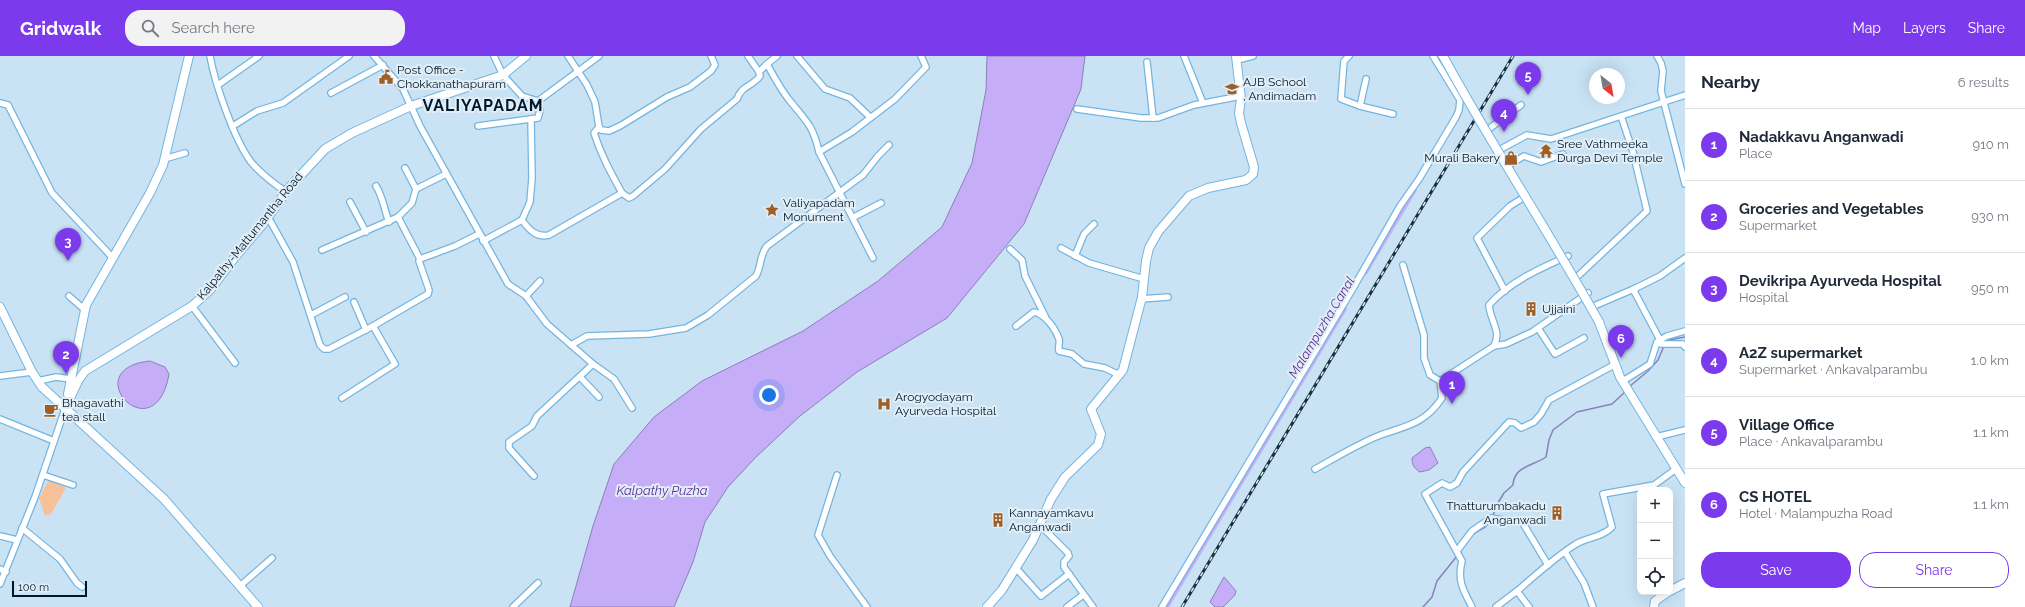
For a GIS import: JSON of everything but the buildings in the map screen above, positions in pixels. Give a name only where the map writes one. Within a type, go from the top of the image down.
[{"type":"street","points":[[0,584],[3,571],[43,475],[65,409],[86,305],[112,257],[150,193],[164,159],[189,56]]},
{"type":"street","points":[[210,56],[218,85],[233,126],[250,161],[268,180],[286,192]]},
{"type":"street","points":[[218,85],[259,56]]},
{"type":"street","points":[[233,126],[257,111],[283,103],[349,56]]},
{"type":"street","points":[[374,56],[403,89],[446,174],[508,284],[526,296],[547,324],[593,364],[614,379],[632,408]]},
{"type":"street","points":[[494,56],[503,76],[522,96],[538,101]]},
{"type":"street","points":[[503,76],[526,56]]},
{"type":"street","points":[[568,56],[595,102],[598,127],[594,133],[598,146],[622,193],[629,198],[665,169],[701,129],[737,99],[739,92],[756,81],[760,76],[759,72],[748,56]]},
{"type":"street","points":[[538,101],[599,56]]},
{"type":"street","points":[[598,127],[601,130],[609,131],[620,126],[654,104],[698,82],[715,65],[710,56]]},
{"type":"street","points":[[759,72],[777,56]]},
{"type":"street","points":[[796,56],[825,89],[850,98],[870,117]]},
{"type":"street","points":[[819,152],[852,132],[895,99],[926,67],[921,56]]},
{"type":"street","points":[[1184,56],[1203,103]]},
{"type":"street","points":[[987,607],[1002,590],[1033,540],[1051,499],[1065,477],[1098,445],[1102,434],[1092,409],[1123,370],[1141,299],[1149,248],[1158,232],[1189,196],[1208,188],[1246,180],[1253,174],[1254,167],[1240,118],[1241,96],[1237,58],[1253,56]]},
{"type":"street","points":[[1349,56],[1344,61],[1341,100],[1393,114]]},
{"type":"street","points":[[1162,607],[1352,290],[1400,206],[1456,117],[1460,103],[1433,56]]},
{"type":"street","points":[[1443,56],[1520,192],[1571,272],[1599,322],[1614,365],[1685,483]]},
{"type":"street","points":[[1657,56],[1663,71],[1661,91],[1685,184]]},
{"type":"street","points":[[1147,62],[1153,118]]},
{"type":"street","points":[[767,64],[790,101],[806,118],[812,130],[819,152],[854,217],[873,258]]},
{"type":"street","points":[[331,93],[383,65]]},
{"type":"street","name":"Kalpathy-Mattumantha Road","points":[[65,409],[78,381],[85,371],[192,306],[210,290],[286,192],[305,169],[325,149],[352,133],[411,106],[503,76]]},
{"type":"street","points":[[1360,106],[1366,79]]},
{"type":"street","points":[[1455,92],[1463,84]]},
{"type":"street","points":[[1501,149],[1526,135],[1551,139],[1644,107],[1664,103],[1685,95]]},
{"type":"street","points":[[1077,109],[1134,117],[1153,118],[1203,103],[1241,96]]},
{"type":"street","points":[[478,126],[538,118],[540,110],[538,101]]},
{"type":"street","points":[[0,103],[8,105],[52,193],[112,257]]},
{"type":"street","points":[[1490,128],[1521,105]]},
{"type":"street","points":[[1579,275],[1647,211],[1633,152],[1621,116]]},
{"type":"street","points":[[483,241],[522,220],[530,202],[532,178],[532,118]]},
{"type":"street","points":[[571,345],[587,336],[649,334],[673,331],[696,323],[756,276],[760,268],[761,253],[767,246],[841,193],[863,175],[889,145]]},
{"type":"street","points":[[164,159],[185,153]]},
{"type":"street","points":[[1509,165],[1524,156],[1541,162],[1563,154]]},
{"type":"street","points":[[322,250],[398,217],[412,202],[416,189],[405,168]]},
{"type":"street","points":[[416,189],[446,174]]},
{"type":"street","points":[[376,186],[382,196],[383,206],[388,222]]},
{"type":"street","points":[[522,220],[528,229],[534,233],[542,236],[549,235],[622,193]]},
{"type":"street","points":[[1505,291],[1477,238],[1510,206],[1526,196]]},
{"type":"street","points":[[350,202],[366,232]]},
{"type":"street","points":[[854,217],[880,203]]},
{"type":"street","points":[[268,217],[293,262],[320,345],[324,349],[329,349],[366,330],[428,294],[429,290],[420,258],[398,217]]},
{"type":"street","points":[[1075,256],[1084,234],[1094,224]]},
{"type":"street","points":[[420,258],[455,246],[479,234]]},
{"type":"street","points":[[1060,248],[1089,263],[1144,279]]},
{"type":"street","points":[[1010,249],[1022,260],[1025,276],[1041,310],[1060,340],[1059,351],[1072,354],[1084,364],[1105,368],[1119,375]]},
{"type":"street","points":[[1494,346],[1498,339],[1496,328],[1490,316],[1490,305],[1505,291],[1542,268],[1568,256]]},
{"type":"street","points":[[1594,306],[1660,276],[1685,258]]},
{"type":"street","points":[[1403,265],[1424,335],[1424,358],[1430,375],[1440,381]]},
{"type":"street","points":[[526,296],[540,281]]},
{"type":"street","points":[[1636,288],[1634,291],[1659,342],[1669,345],[1683,344],[1685,347]]},
{"type":"street","points":[[1440,381],[1494,346],[1506,344],[1538,328],[1588,293]]},
{"type":"street","points":[[70,296],[85,310]]},
{"type":"street","points":[[311,314],[345,297]]},
{"type":"street","points":[[1141,299],[1168,297]]},
{"type":"street","points":[[354,302],[366,330]]},
{"type":"street","points":[[192,306],[236,363]]},
{"type":"street","points":[[0,307],[32,372],[38,381],[65,409],[164,499],[258,607]]},
{"type":"street","points":[[1016,326],[1034,312],[1046,318]]},
{"type":"street","points":[[342,398],[395,364],[373,326]]},
{"type":"street","points":[[1538,328],[1556,354],[1584,338]]},
{"type":"street","points":[[1626,386],[1650,364],[1659,342],[1667,336],[1685,331]]},
{"type":"street","points":[[534,476],[509,448],[508,442],[532,426],[538,416],[593,364]]},
{"type":"street","points":[[1472,607],[1462,587],[1459,573],[1462,561],[1425,494],[1442,483],[1450,487],[1457,484],[1463,472],[1509,422],[1515,423],[1521,428],[1526,427],[1541,414],[1549,400],[1614,365]]},
{"type":"street","points":[[0,376],[32,372]]},
{"type":"street","points":[[38,381],[56,377],[71,379]]},
{"type":"street","points":[[580,377],[599,397]]},
{"type":"street","points":[[1315,469],[1377,436],[1404,428],[1433,412],[1442,398],[1440,381]]},
{"type":"street","points":[[0,419],[54,441]]},
{"type":"street","points":[[1656,437],[1685,430]]},
{"type":"street","points":[[1496,607],[1577,543],[1607,532],[1612,527],[1603,494],[1654,485],[1676,469]]},
{"type":"street","points":[[43,475],[73,485]]},
{"type":"street","points":[[837,475],[818,535],[830,556],[867,607]]},
{"type":"street","points":[[1457,551],[1472,531],[1491,518],[1499,518],[1509,521],[1521,520],[1548,565]]},
{"type":"street","points":[[1040,525],[1068,553],[1069,556],[1064,565],[1093,607]]},
{"type":"street","points":[[22,528],[60,560],[77,583],[82,587]]},
{"type":"street","points":[[0,536],[17,540]]},
{"type":"street","points":[[1565,552],[1584,583],[1593,607]]},
{"type":"street","points":[[240,586],[272,558]]},
{"type":"street","points":[[1016,568],[1041,596],[1069,574]]},
{"type":"street","points":[[513,607],[538,583]]},
{"type":"street","points":[[1673,589],[1685,583]]},
{"type":"street","points":[[1517,591],[1529,607]]},
{"type":"street","points":[[1067,607],[1084,595]]},
{"type":"street","points":[[1654,607],[1655,601],[1663,595]]},
{"type":"shaded area","points":[[49,480],[60,483],[66,488],[51,514],[45,516],[39,498]]},
{"type":"water","name":"Kalpathy Puzha","points":[[987,56],[1085,56],[1081,89],[1024,224],[947,318],[857,372],[800,416],[755,458],[728,487],[705,522],[693,562],[674,607],[570,607],[593,526],[614,464],[654,417],[702,381],[803,331],[878,281],[942,227],[972,163],[986,90]]},
{"type":"water","points":[[150,361],[165,367],[169,374],[161,397],[149,407],[137,408],[126,401],[119,390],[119,378],[128,367]]},
{"type":"water","points":[[1430,447],[1438,463],[1429,470],[1420,472],[1412,463],[1412,458],[1425,448]]},
{"type":"water","points":[[1224,577],[1236,591],[1235,595],[1223,607],[1215,607],[1210,602]]},
{"type":"waterway","name":"Malampuzha Canal","points":[[1365,272],[1414,190]]},
{"type":"waterway","name":"Malampuzha Canal","points":[[1166,607],[1344,309]]},
{"type":"waterway","points":[[1667,343],[1669,340],[1685,337]]},
{"type":"waterway","points":[[1629,387],[1648,371],[1658,360],[1664,346]]},
{"type":"waterway","points":[[1493,516],[1496,506],[1504,493],[1513,485],[1514,479],[1520,470],[1546,457],[1549,440],[1553,430],[1577,412],[1612,404],[1625,392]]},
{"type":"waterway","points":[[1473,534],[1485,527],[1489,522]]},
{"type":"waterway","points":[[1423,607],[1432,597],[1437,581],[1457,556]]},
{"type":"railway","points":[[1182,607],[1513,56]]},
{"type":"place","name":"Post Office - Chokkanathapuram","points":[[386,77]]},
{"type":"place","name":"AJB School , Andimadam","points":[[1232,89]]},
{"type":"place","name":"Village Office","points":[[1528,95]]},
{"type":"place","name":"A2Z supermarket","points":[[1504,132]]},
{"type":"place","name":"Sree Vathmeeka Durga Devi Temple","points":[[1546,151]]},
{"type":"place","name":"Murali Bakery","points":[[1511,158]]},
{"type":"place","name":"Valiyapadam Monument","points":[[772,210]]},
{"type":"place","name":"Devikripa Ayurveda Hospital","points":[[68,261]]},
{"type":"place","name":"Ujjaini","points":[[1531,309]]},
{"type":"place","name":"CS HOTEL","points":[[1621,358]]},
{"type":"place","name":"Groceries and Vegetables","points":[[66,374]]},
{"type":"place","name":"Arogyodayam Ayurveda Hospital","points":[[884,404]]},
{"type":"place","name":"Nadakkavu Anganwadi","points":[[1452,404]]},
{"type":"place","name":"Bhagavathi tea stall","points":[[51,410]]},
{"type":"place","name":"Thatturumbakadu Anganwadi","points":[[1557,513]]},
{"type":"place","name":"Kannayamkavu Anganwadi","points":[[998,520]]},
{"type":"district","name":"VALIYAPADAM","points":[[483,105]]}]
